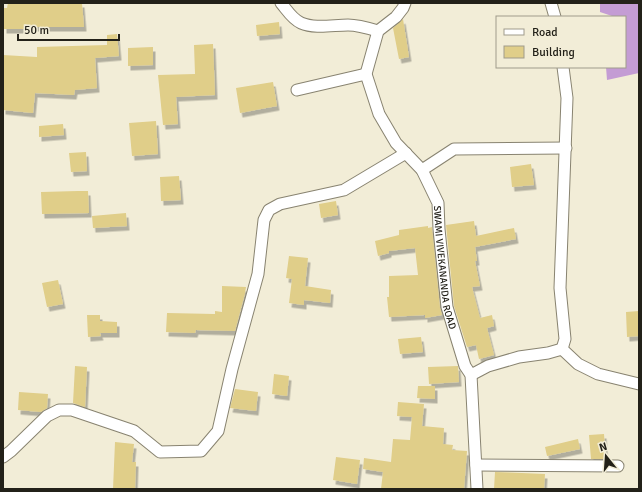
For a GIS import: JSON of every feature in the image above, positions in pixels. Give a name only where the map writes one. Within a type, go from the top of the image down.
[{"type":"street","points":[[281,3],[292,17],[302,23],[326,26],[348,25],[365,27],[378,31]]},
{"type":"street","points":[[297,90],[366,74],[378,31],[396,17],[405,3]]},
{"type":"street","points":[[551,3],[555,16]]},
{"type":"street","points":[[562,349],[565,339],[560,288],[567,98],[563,68]]},
{"type":"street","name":"SWAMI VIVEKANANDA ROAD","points":[[366,74],[379,114],[396,143],[422,170],[438,204],[438,229],[447,307],[465,366],[471,375],[477,489]]},
{"type":"street","points":[[422,170],[454,149],[566,148]]},
{"type":"street","points":[[3,457],[46,416],[59,410],[72,410],[134,431],[160,452],[201,451],[218,431],[232,370],[258,274],[264,220],[269,210],[280,204],[344,190],[406,153]]},
{"type":"street","points":[[471,375],[488,366],[519,357],[548,353],[562,349]]},
{"type":"street","points":[[562,349],[578,364],[598,374],[639,384]]},
{"type":"street","points":[[476,465],[618,466]]},
{"type":"shaded area","points":[[600,3],[639,3],[639,73],[607,80],[606,68],[626,68],[626,16],[612,16],[600,12]]},
{"type":"building","points":[[8,3],[82,3],[84,27],[24,27],[24,29],[4,29],[4,8],[7,8]]},
{"type":"building","points":[[403,19],[409,57],[399,59],[393,28]]},
{"type":"building","points":[[279,22],[280,34],[257,36],[256,25]]},
{"type":"building","points":[[117,34],[119,56],[95,58],[97,88],[75,90],[74,95],[35,93],[33,113],[3,110],[3,55],[37,57],[37,47],[107,45],[107,35]]},
{"type":"building","points":[[213,44],[215,95],[176,97],[178,124],[163,125],[158,75],[195,74],[194,45]]},
{"type":"building","points":[[153,47],[153,65],[128,66],[128,48]]},
{"type":"building","points":[[273,82],[277,106],[240,113],[236,88]]},
{"type":"building","points":[[156,121],[158,154],[132,156],[129,123]]},
{"type":"building","points":[[63,124],[64,135],[39,137],[39,126]]},
{"type":"building","points":[[86,152],[87,171],[71,172],[69,153]]},
{"type":"building","points":[[531,164],[534,185],[512,187],[510,167]]},
{"type":"building","points":[[179,176],[181,200],[161,201],[160,177]]},
{"type":"building","points":[[88,191],[89,213],[42,214],[41,192]]},
{"type":"building","points":[[336,201],[338,215],[321,218],[319,204]]},
{"type":"building","points":[[126,213],[127,226],[93,228],[92,216]]},
{"type":"building","points":[[474,221],[476,236],[514,228],[516,239],[475,247],[477,261],[475,261],[480,286],[472,287],[480,318],[492,315],[494,326],[487,328],[494,355],[479,359],[476,345],[467,347],[454,306],[446,225]]},
{"type":"building","points":[[428,226],[428,228],[432,227],[442,315],[425,318],[425,315],[389,317],[387,297],[389,297],[389,276],[418,275],[415,248],[389,251],[389,253],[378,256],[375,241],[399,235],[399,230]]},
{"type":"building","points":[[289,256],[308,258],[305,286],[331,290],[330,303],[304,300],[304,305],[289,303],[292,279],[286,278]]},
{"type":"building","points":[[58,280],[63,304],[47,307],[42,283]]},
{"type":"building","points":[[222,286],[246,287],[235,331],[196,330],[195,333],[166,332],[167,313],[215,314],[215,311],[222,312]]},
{"type":"building","points":[[639,311],[639,336],[627,337],[626,312]]},
{"type":"building","points":[[87,315],[100,315],[100,321],[117,322],[117,333],[100,333],[101,336],[88,337]]},
{"type":"building","points":[[421,337],[423,352],[400,354],[398,339]]},
{"type":"building","points":[[75,366],[87,367],[85,407],[73,403]]},
{"type":"building","points":[[458,366],[459,382],[429,384],[428,367]]},
{"type":"building","points":[[274,374],[289,376],[287,396],[272,394]]},
{"type":"building","points":[[418,386],[435,386],[435,399],[417,398]]},
{"type":"building","points":[[235,389],[258,392],[256,411],[230,408]]},
{"type":"building","points":[[19,392],[48,394],[47,408],[41,412],[18,410]]},
{"type":"building","points":[[398,402],[424,404],[422,426],[444,428],[443,444],[453,445],[452,450],[467,451],[464,489],[381,489],[383,472],[363,469],[364,458],[391,462],[393,439],[410,440],[412,417],[397,416]]},
{"type":"building","points":[[604,434],[606,459],[591,459],[589,435]]},
{"type":"building","points":[[578,439],[580,449],[547,456],[545,447]]},
{"type":"building","points":[[115,442],[134,444],[132,462],[136,462],[135,489],[113,489]]},
{"type":"building","points":[[336,457],[360,460],[357,484],[333,480]]},
{"type":"building","points":[[495,472],[545,474],[544,489],[494,489]]}]
